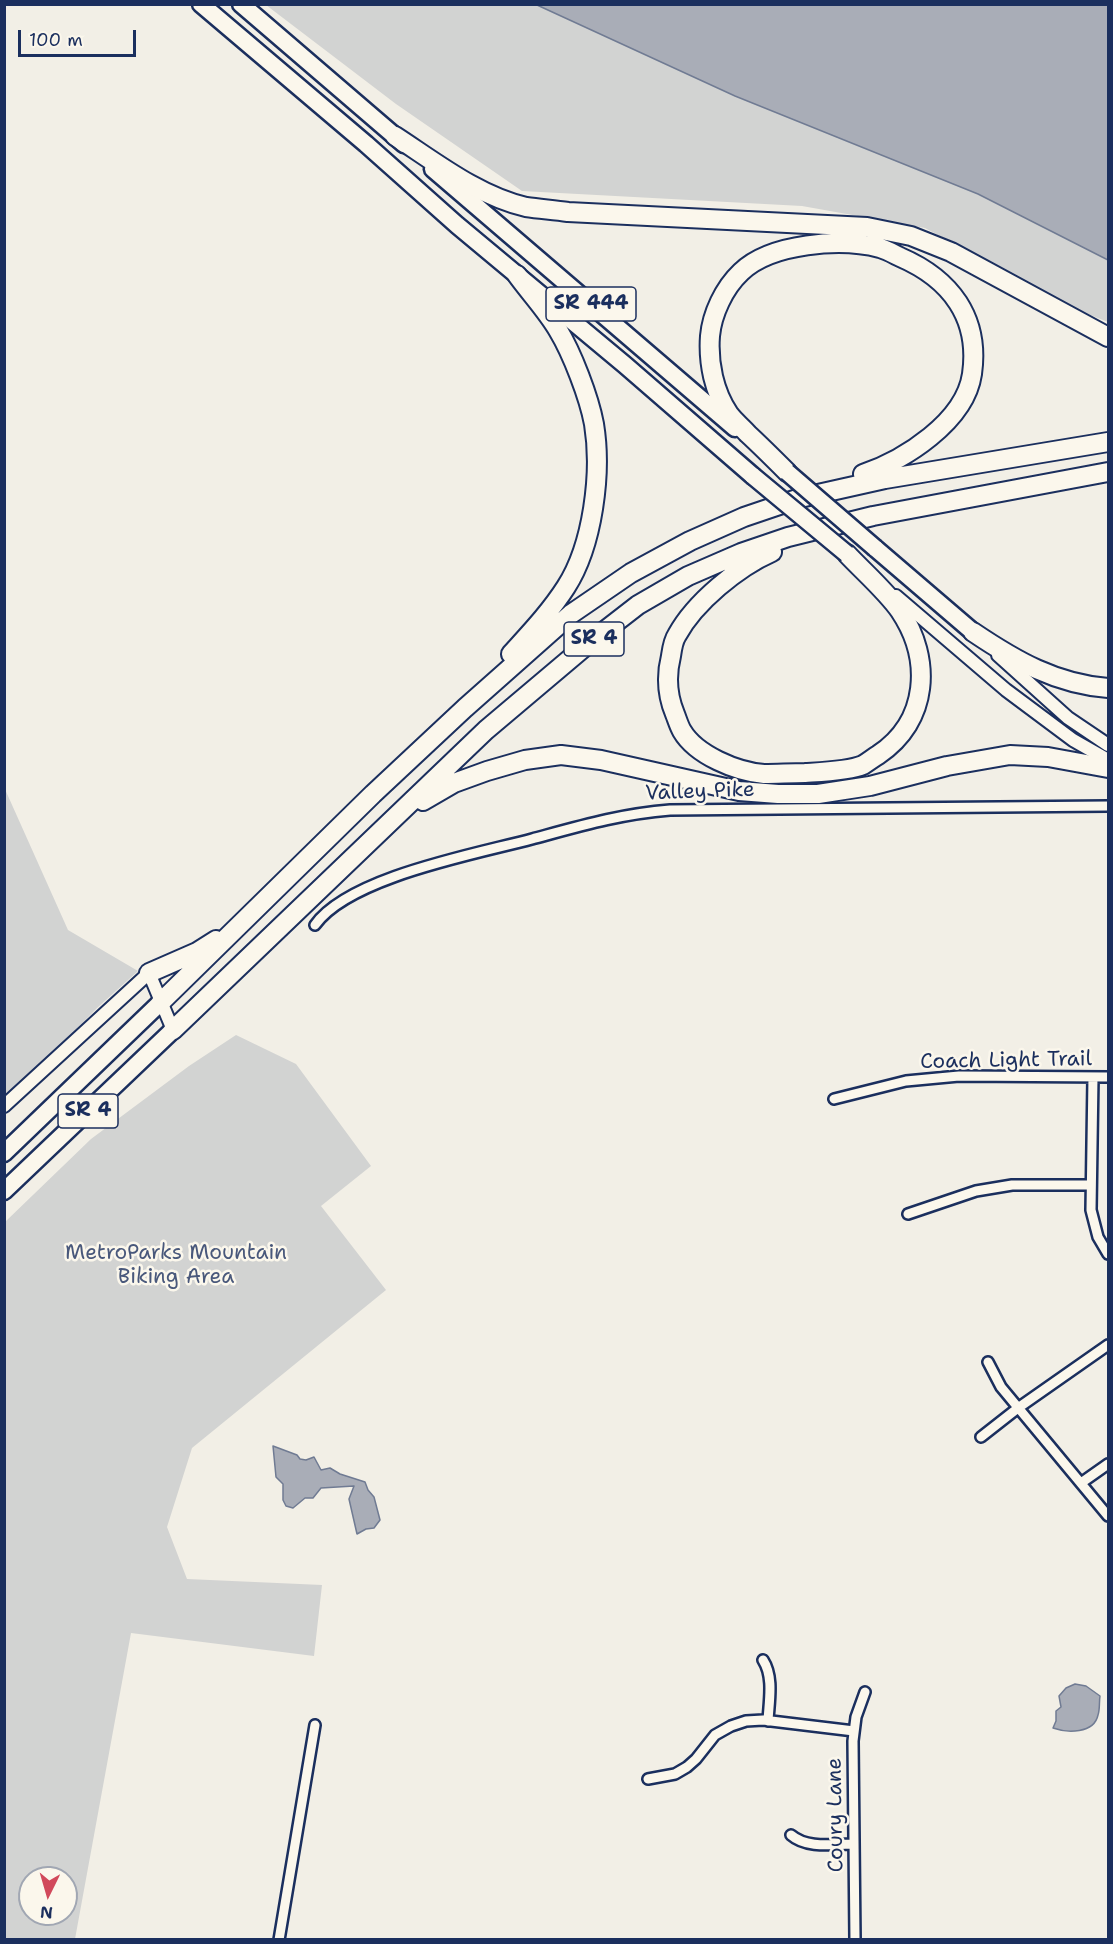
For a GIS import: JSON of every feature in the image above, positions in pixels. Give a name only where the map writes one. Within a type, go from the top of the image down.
[{"type":"highway","name":"SR 444","points":[[201,4],[366,144],[457,225],[847,554]]},
{"type":"highway","name":"SR 444","points":[[241,4],[973,632]]},
{"type":"highway","points":[[395,136],[450,172],[491,195],[526,206],[568,212],[867,227],[912,236],[951,252],[1108,337]]},
{"type":"highway","points":[[787,472],[729,415],[714,382],[709,350],[711,326],[722,296],[741,272],[764,257],[802,245],[841,243],[881,248],[917,264],[948,288],[969,322],[975,354],[970,383],[955,412],[923,444],[886,466],[800,498]]},
{"type":"highway","points":[[465,708],[545,616],[567,585],[582,550],[593,512],[597,469],[594,423],[579,374],[558,330],[517,275]]},
{"type":"highway","name":"SR 4","points":[[4,1152],[236,930],[373,794],[465,708],[571,614],[631,573],[690,541],[744,517],[800,498],[885,479],[1108,442]]},
{"type":"highway","name":"SR 4","points":[[4,1191],[486,730],[638,605],[688,576],[788,537],[873,516],[1108,472]]},
{"type":"highway","points":[[1078,477],[1108,478]]},
{"type":"highway","points":[[837,525],[761,557],[725,582],[696,609],[676,636],[666,673],[671,704],[682,732],[703,753],[728,766],[762,774],[824,772],[862,765],[891,747],[901,736],[916,708],[919,694],[920,662],[916,646],[899,609],[847,554]]},
{"type":"highway","points":[[973,632],[1026,666],[1050,676],[1089,686],[1108,688]]},
{"type":"highway","points":[[393,820],[454,783],[525,760],[561,755],[601,760],[739,791],[778,794],[818,794],[870,786],[948,766],[1010,755],[1048,757],[1108,768]]},
{"type":"highway","points":[[149,973],[197,952],[236,930]]},
{"type":"street","points":[[847,554],[1006,690],[1073,740],[1108,760]]},
{"type":"street","points":[[973,632],[1068,718],[1108,746]]},
{"type":"street","name":"Valley Pike","points":[[315,925],[344,901],[393,877],[580,825],[629,814],[670,810],[1108,806]]},
{"type":"street","points":[[4,1106],[149,973],[173,1030]]},
{"type":"street","name":"Coach Light Trail","points":[[834,1099],[906,1081],[959,1076],[1108,1077]]},
{"type":"street","points":[[1093,1077],[1091,1210],[1098,1237],[1108,1254]]},
{"type":"street","points":[[908,1214],[976,1191],[1012,1185],[1091,1185]]},
{"type":"street","points":[[981,1437],[1108,1345]]},
{"type":"street","points":[[988,1362],[1001,1387],[1108,1516]]},
{"type":"street","points":[[1081,1483],[1108,1464]]},
{"type":"street","points":[[763,1660],[767,1666],[770,1685],[768,1721]]},
{"type":"street","name":"Coury Lane","points":[[855,1940],[854,1731],[856,1717],[865,1692]]},
{"type":"street","points":[[648,1779],[675,1774],[696,1759],[716,1735],[731,1726],[746,1722],[768,1721],[854,1731]]},
{"type":"street","points":[[279,1940],[315,1725]]},
{"type":"street","points":[[790,1835],[801,1842],[810,1844],[854,1844]]},
{"type":"green space","points":[[266,5],[1108,5],[1108,322],[1070,307],[925,228],[802,206],[522,191],[396,104]]},
{"type":"green space","points":[[4,787],[68,930],[138,971],[97,1008],[5,1102]]},
{"type":"green space","name":"MetroParks Mountain Biking Area","points":[[236,1035],[296,1064],[371,1166],[321,1206],[386,1290],[192,1448],[167,1527],[187,1579],[322,1585],[314,1656],[131,1633],[78,1923],[78,1866],[18,1866],[18,1926],[77,1926],[75,1939],[5,1939],[5,1222],[91,1139],[189,1066]]},
{"type":"shaded area","points":[[537,5],[1108,5],[1108,260],[978,194],[735,96]]},
{"type":"shaded area","points":[[273,1446],[297,1455],[300,1459],[306,1460],[314,1457],[321,1470],[330,1468],[340,1474],[365,1482],[374,1497],[380,1520],[374,1528],[357,1534],[349,1499],[354,1486],[321,1488],[313,1498],[305,1498],[293,1508],[286,1506],[283,1500],[283,1484],[276,1477]]},
{"type":"shaded area","points":[[1075,1684],[1086,1686],[1100,1696],[1099,1713],[1095,1721],[1086,1729],[1065,1731],[1053,1728],[1056,1711],[1061,1707],[1059,1696],[1066,1688]]}]
